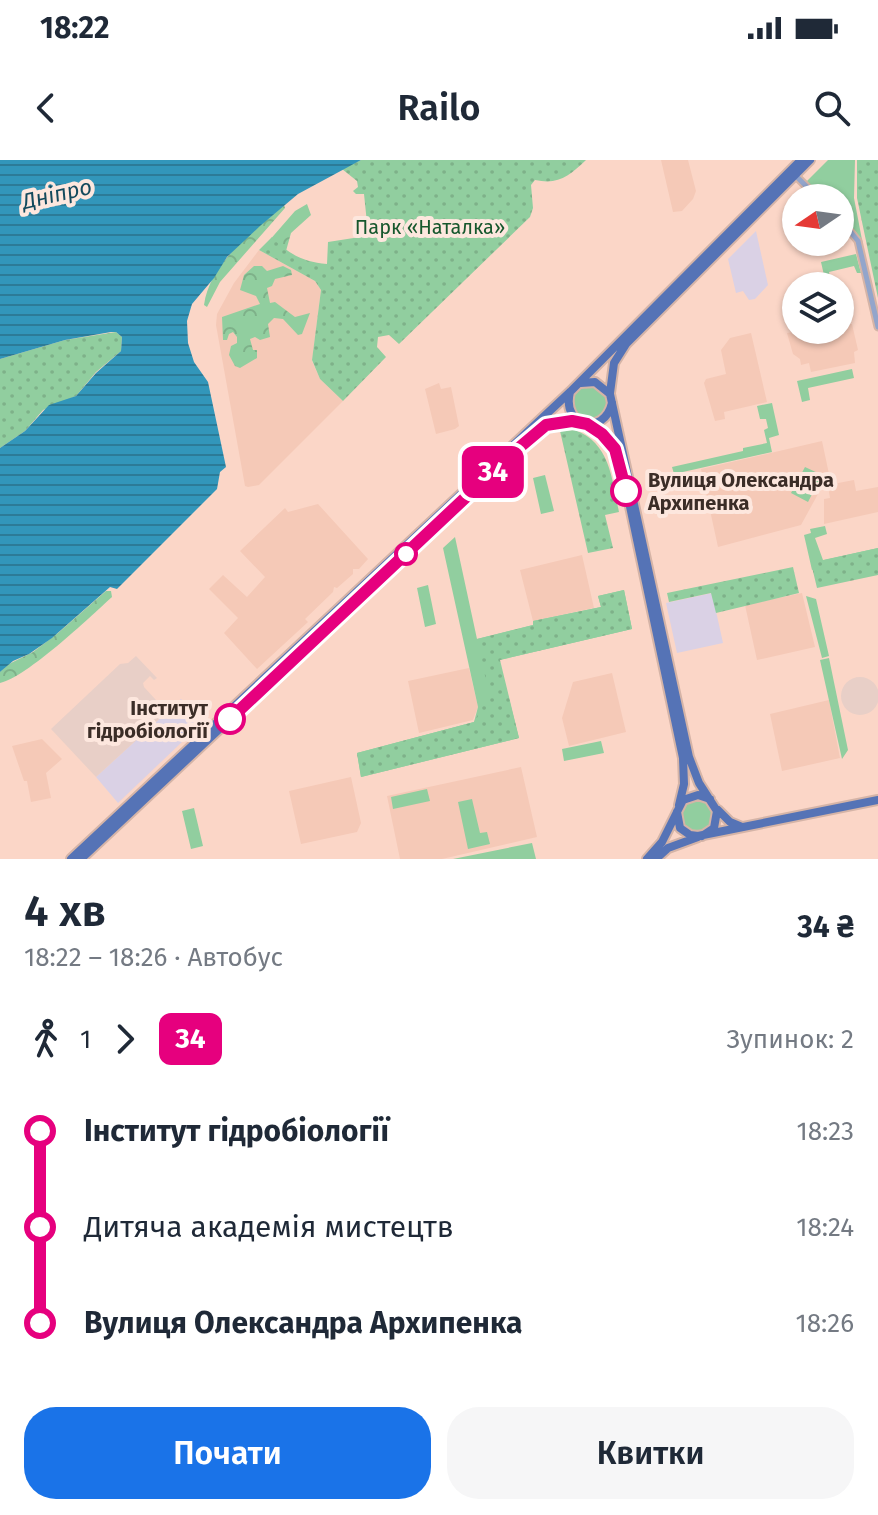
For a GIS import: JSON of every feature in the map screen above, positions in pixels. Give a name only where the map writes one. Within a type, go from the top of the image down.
[{"type":"main road","points":[[71,859],[539,429],[562,421],[602,421],[610,410],[614,363],[626,344],[801,160]]},
{"type":"main road","points":[[81,859],[810,160]]},
{"type":"main road","points":[[700,836],[683,831],[677,820],[684,784],[683,758],[618,458],[609,440],[570,413],[568,406],[573,389],[589,381],[595,382],[611,398],[689,757],[699,783],[714,804],[730,822],[747,828]]},
{"type":"main road","points":[[647,859],[662,842],[678,808],[686,798],[695,795],[704,796],[714,804],[716,825],[700,836]]},
{"type":"main road","points":[[656,859],[668,848],[700,836],[878,800]]},
{"type":"street","points":[[795,175],[804,184]]},
{"type":"street","points":[[854,236],[858,241],[878,327]]},
{"type":"shaded area","points":[[661,160],[688,160],[696,191],[682,211],[673,212]]},
{"type":"shaded area","points":[[756,231],[768,285],[755,299],[749,300],[743,291],[736,293],[728,259]]},
{"type":"shaded area","points":[[259,250],[315,281],[321,290],[312,361],[320,379],[343,401],[259,485],[248,487],[245,486],[216,325],[217,314],[234,283]]},
{"type":"shaded area","points":[[751,333],[767,402],[724,412],[725,419],[715,421],[704,383],[706,379],[726,374],[721,350],[730,338]]},
{"type":"shaded area","points":[[854,333],[858,350],[854,352],[855,363],[811,372],[809,363],[801,365],[800,359],[793,354],[790,344],[854,344]]},
{"type":"shaded area","points":[[439,383],[441,389],[451,387],[459,426],[436,434],[425,389]]},
{"type":"shaded area","points":[[822,441],[829,474],[801,525],[718,547],[701,469]]},
{"type":"shaded area","points":[[854,480],[856,491],[878,487],[878,512],[824,524],[824,499],[830,498],[833,484]]},
{"type":"shaded area","points":[[318,504],[368,559],[359,569],[353,569],[353,574],[337,588],[334,587],[333,592],[305,619],[308,622],[257,669],[224,633],[238,618],[209,589],[223,575],[247,597],[265,577],[240,551],[285,508],[288,512]]},
{"type":"shaded area","points":[[582,555],[594,608],[533,621],[520,570]]},
{"type":"shaded area","points":[[712,593],[723,643],[677,653],[666,603]]},
{"type":"shaded area","points":[[802,593],[815,647],[757,660],[745,605]]},
{"type":"shaded area","points":[[136,656],[157,678],[154,680],[150,676],[143,683],[144,687],[167,712],[96,777],[51,729],[120,664],[128,663]]},
{"type":"shaded area","points":[[469,668],[478,707],[473,720],[419,733],[408,681]]},
{"type":"shaded area","points":[[612,673],[626,732],[569,746],[562,718],[573,682]]},
{"type":"shaded area","points":[[860,677],[873,683],[879,696],[873,709],[860,715],[847,709],[841,696],[847,683]]},
{"type":"shaded area","points":[[181,699],[203,722],[118,803],[96,777]]},
{"type":"shaded area","points":[[829,700],[840,758],[782,771],[770,714]]},
{"type":"shaded area","points":[[42,739],[62,759],[46,773],[51,798],[31,802],[27,781],[24,781],[12,746]]},
{"type":"shaded area","points":[[521,767],[537,837],[442,859],[400,859],[387,796]]},
{"type":"shaded area","points":[[351,777],[361,823],[357,832],[301,844],[289,791]]},
{"type":"green space","name":"Парк «Наталка»","points":[[361,160],[586,160],[563,178],[535,180],[531,185],[533,208],[530,217],[399,344],[389,335],[378,337],[377,347],[386,357],[343,401],[320,379],[312,360],[321,290],[315,281],[259,250],[272,237],[296,256],[327,264],[328,242],[360,237],[359,224],[367,223],[364,194],[353,191],[358,187],[357,181],[342,169]]},
{"type":"green space","points":[[828,160],[855,160],[854,198],[854,184],[806,182]]},
{"type":"green space","points":[[857,160],[878,160],[878,298],[857,198]]},
{"type":"green space","points":[[854,198],[863,245],[854,230]]},
{"type":"green space","points":[[307,204],[311,215],[291,233],[286,251],[282,254],[268,242],[295,211]]},
{"type":"green space","points":[[284,205],[285,208],[220,282],[207,307],[204,305],[208,289],[224,262]]},
{"type":"green space","points":[[854,254],[861,273],[857,273],[854,266],[823,272],[821,262]]},
{"type":"green space","points":[[254,266],[262,266],[267,271],[283,266],[291,270],[292,275],[275,279],[272,286],[267,288],[270,303],[275,302],[295,317],[310,313],[302,334],[298,335],[283,319],[274,318],[268,324],[270,337],[250,339],[253,350],[257,350],[257,358],[240,368],[235,366],[229,355],[231,346],[237,343],[237,337],[233,332],[227,340],[223,340],[222,317],[260,304],[256,296],[240,290],[244,275]]},
{"type":"green space","points":[[116,332],[122,337],[121,351],[96,372],[76,396],[43,410],[25,431],[0,448],[0,359],[65,340]]},
{"type":"green space","points":[[852,369],[854,378],[808,388],[810,400],[802,402],[797,381]]},
{"type":"green space","points":[[590,385],[602,390],[607,402],[602,414],[590,419],[578,414],[573,402],[578,390]]},
{"type":"green space","points":[[772,403],[779,435],[769,438],[772,452],[674,474],[672,467],[767,443],[764,430],[768,428],[766,419],[760,419],[757,406]]},
{"type":"green space","points":[[575,430],[596,444],[608,464],[619,512],[605,515],[613,548],[588,553],[560,431]]},
{"type":"green space","points":[[805,467],[822,475],[808,502],[791,493]]},
{"type":"green space","points":[[545,475],[554,511],[541,514],[533,478]]},
{"type":"green space","points":[[825,526],[827,534],[815,538],[823,560],[878,548],[878,551],[866,558],[812,570],[804,535],[811,533],[810,529]]},
{"type":"green space","points":[[455,537],[477,639],[533,625],[533,621],[601,607],[598,596],[624,590],[632,629],[499,660],[519,738],[361,777],[357,753],[474,722],[478,707],[443,548]]},
{"type":"green space","points":[[878,548],[878,575],[817,588],[811,563]]},
{"type":"green space","points":[[793,567],[799,593],[716,613],[711,593],[669,602],[667,593]]},
{"type":"green space","points":[[428,585],[436,624],[425,627],[417,588]]},
{"type":"green space","points":[[624,590],[632,629],[500,660],[519,738],[361,777],[357,753],[474,722],[489,694],[477,639],[533,625],[533,621],[601,607],[598,596]]},
{"type":"green space","points":[[106,591],[111,591],[112,597],[74,632],[26,670],[0,683],[0,672],[9,664],[33,652]]},
{"type":"green space","points":[[806,596],[816,599],[829,656],[822,658]]},
{"type":"green space","points":[[829,658],[848,750],[842,759],[820,660]]},
{"type":"green space","points":[[601,741],[604,753],[564,761],[562,749]]},
{"type":"green space","points":[[427,789],[430,801],[393,809],[391,797]]},
{"type":"green space","points":[[472,799],[480,833],[487,832],[490,844],[468,849],[458,802]]},
{"type":"green space","points":[[697,799],[709,804],[714,816],[709,828],[697,833],[685,828],[680,816],[685,804]]},
{"type":"green space","points":[[194,808],[203,846],[191,849],[182,811]]},
{"type":"green space","points":[[532,843],[536,859],[453,859]]},
{"type":"water","name":"Дніпро","points":[[0,160],[361,160],[298,194],[260,226],[227,257],[192,304],[187,321],[188,343],[194,362],[208,382],[226,467],[220,472],[217,489],[117,589],[110,587],[52,638],[0,672],[0,448],[25,431],[49,405],[76,396],[121,351],[122,337],[111,332],[65,340],[0,359]]},
{"type":"bus line","name":"34","points":[[230,719],[539,429],[562,421],[587,424],[597,429],[615,449],[626,491]]},
{"type":"place","name":"Вулиця Олександра Архипенка","points":[[626,491]]},
{"type":"place","name":"Інститут гідробіології","points":[[230,719]]}]
